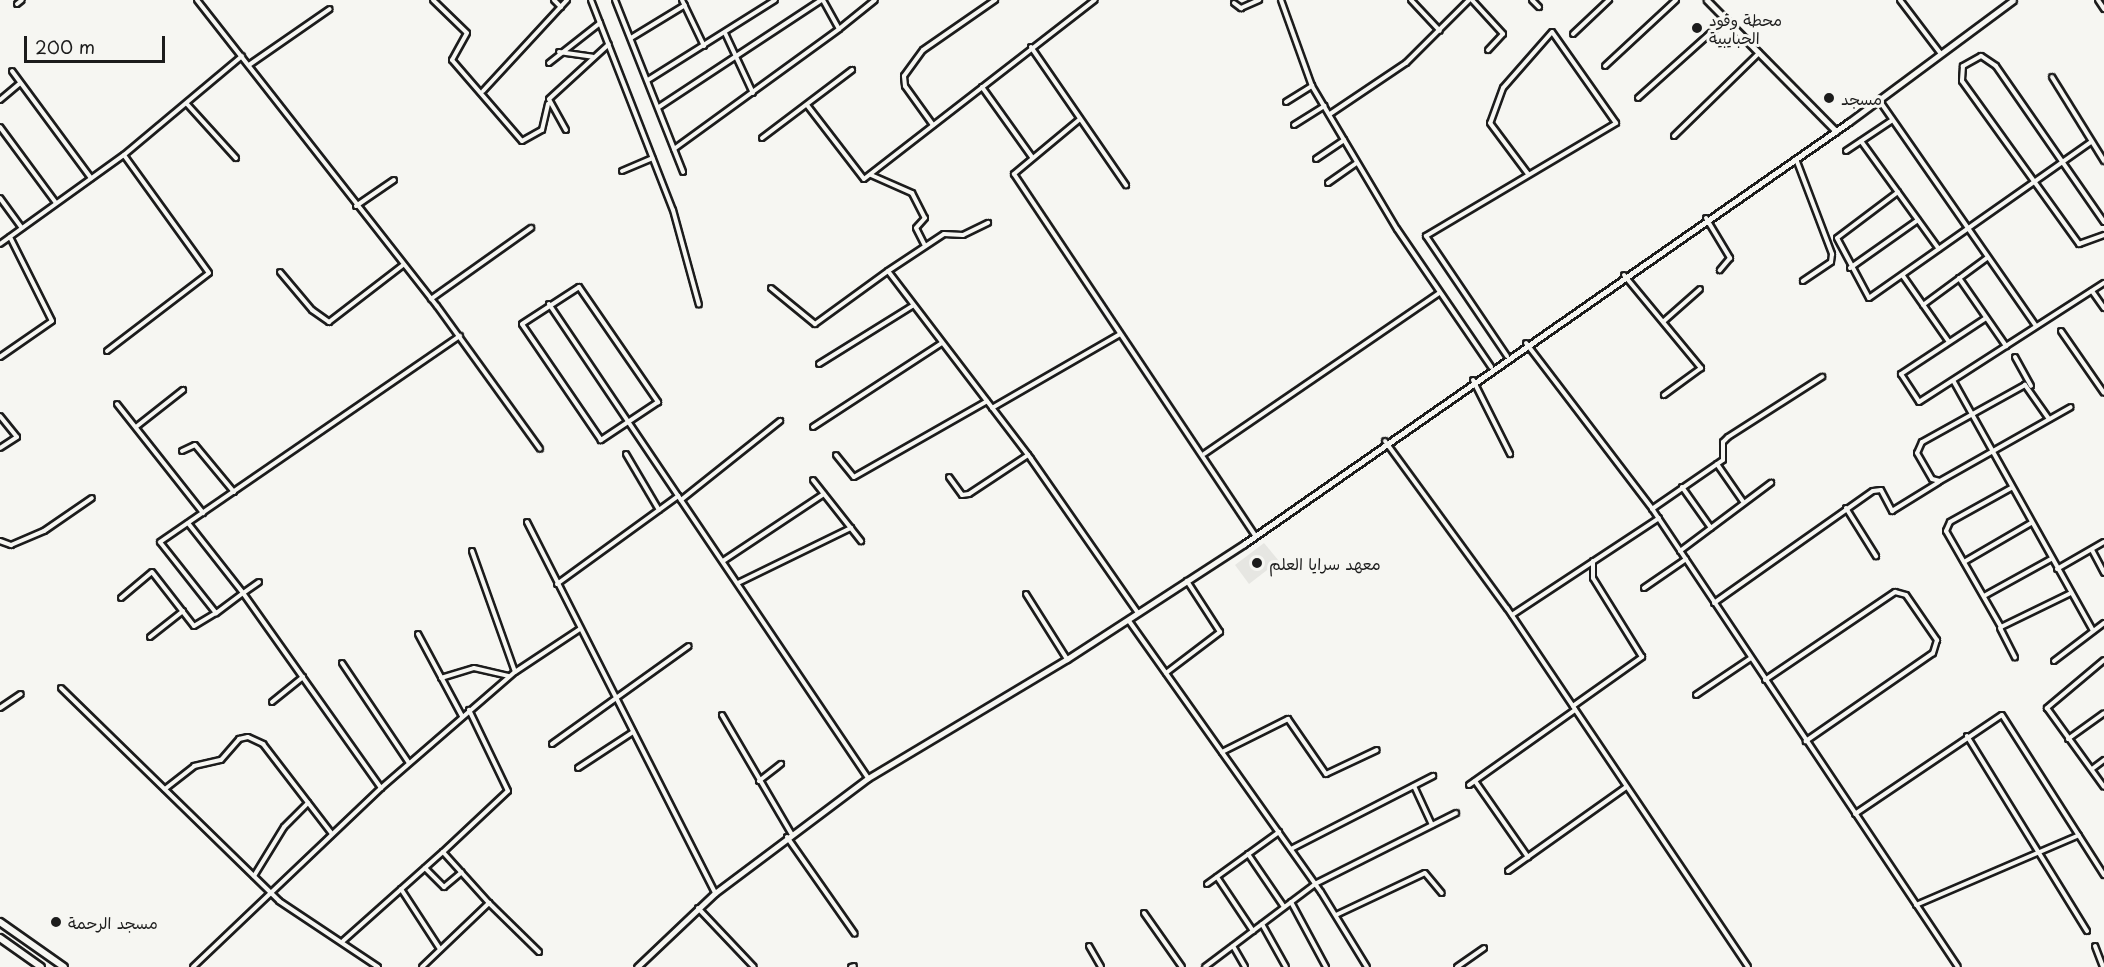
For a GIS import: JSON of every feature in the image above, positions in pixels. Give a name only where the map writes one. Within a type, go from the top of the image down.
[{"type":"highway","points":[[0,922],[64,967]]},
{"type":"highway","points":[[0,939],[41,967]]},
{"type":"main road","points":[[637,967],[715,893],[789,835],[868,778],[1129,621],[1255,535],[1526,342],[1836,131],[1942,55],[2013,0]]},
{"type":"street","points":[[17,4],[22,0]]},
{"type":"street","points":[[197,0],[460,336],[540,448]]},
{"type":"street","points":[[433,0],[467,33],[451,58],[483,91],[526,142],[542,130],[548,104],[609,44]]},
{"type":"street","points":[[554,0],[561,7]]},
{"type":"street","points":[[483,91],[567,0]]},
{"type":"street","points":[[591,0],[674,210],[699,305]]},
{"type":"street","points":[[615,0],[683,172]]},
{"type":"street","points":[[682,0],[704,46]]},
{"type":"street","points":[[648,80],[775,0]]},
{"type":"street","points":[[659,107],[822,0],[839,29]]},
{"type":"street","points":[[674,149],[753,93],[875,0]]},
{"type":"street","points":[[933,125],[905,86],[904,76],[923,50],[995,0]]},
{"type":"street","points":[[807,105],[859,178],[871,175],[1030,47],[1095,0]]},
{"type":"street","points":[[1234,3],[1241,8],[1259,0]]},
{"type":"street","points":[[1281,0],[1312,86],[1357,163],[1439,293],[1491,367]]},
{"type":"street","points":[[1411,0],[1440,31]]},
{"type":"street","points":[[1330,114],[1406,63],[1471,0],[1503,34],[1488,50]]},
{"type":"street","points":[[1532,0],[1539,7]]},
{"type":"street","points":[[1573,34],[1609,0]]},
{"type":"street","points":[[1605,66],[1676,0]]},
{"type":"street","points":[[1707,0],[1836,131]]},
{"type":"street","points":[[1900,0],[1942,55]]},
{"type":"street","points":[[2098,0],[2104,9]]},
{"type":"street","points":[[631,38],[684,6]]},
{"type":"street","points":[[249,65],[330,9]]},
{"type":"street","points":[[1638,98],[1726,19]]},
{"type":"street","points":[[549,63],[559,52],[600,23]]},
{"type":"street","points":[[1507,356],[1426,236],[1616,123],[1552,32],[1503,88],[1490,123],[1528,174]]},
{"type":"street","points":[[725,33],[753,93]]},
{"type":"street","points":[[1030,47],[1126,185]]},
{"type":"street","points":[[559,52],[594,57]]},
{"type":"street","points":[[1674,136],[1759,53]]},
{"type":"street","points":[[0,244],[124,155],[242,56]]},
{"type":"street","points":[[2104,222],[1990,60],[1981,56],[1963,66],[1962,81],[2079,244],[2104,235]]},
{"type":"street","points":[[762,138],[852,70]]},
{"type":"street","points":[[12,71],[91,178]]},
{"type":"street","points":[[2052,77],[2104,161]]},
{"type":"street","points":[[0,100],[20,83]]},
{"type":"street","points":[[982,86],[1032,157]]},
{"type":"street","points":[[1286,102],[1312,86]]},
{"type":"street","points":[[1878,100],[2036,326]]},
{"type":"street","points":[[187,104],[236,158]]},
{"type":"street","points":[[548,104],[566,130]]},
{"type":"street","points":[[1294,125],[1325,106]]},
{"type":"street","points":[[1080,119],[1014,174],[1120,334],[1204,454],[1255,535]]},
{"type":"street","points":[[1846,151],[1891,121]]},
{"type":"street","points":[[0,128],[56,203]]},
{"type":"street","points":[[1316,159],[1344,140]]},
{"type":"street","points":[[1861,141],[1939,249]]},
{"type":"street","points":[[1898,192],[1838,234],[1850,268],[1869,298],[1903,276],[2062,160],[2091,142]]},
{"type":"street","points":[[107,351],[209,273],[124,155]]},
{"type":"street","points":[[622,171],[652,158]]},
{"type":"street","points":[[1795,158],[1832,254],[1831,262],[1803,281]]},
{"type":"street","points":[[1328,183],[1357,163]]},
{"type":"street","points":[[871,175],[912,193],[925,218],[916,228],[925,246]]},
{"type":"street","points":[[356,206],[393,180]]},
{"type":"street","points":[[0,198],[22,228]]},
{"type":"street","points":[[1706,218],[1730,258],[1720,270]]},
{"type":"street","points":[[1850,268],[1918,220]]},
{"type":"street","points":[[771,288],[815,324],[888,271],[948,232],[963,235],[988,223]]},
{"type":"street","points":[[431,299],[531,228]]},
{"type":"street","points":[[0,357],[52,321],[10,237]]},
{"type":"street","points":[[1923,304],[1988,258]]},
{"type":"street","points":[[280,272],[312,310],[329,322],[403,265]]},
{"type":"street","points":[[888,271],[912,306],[1028,455],[1138,613]]},
{"type":"street","points":[[1624,275],[1701,368],[1664,395]]},
{"type":"street","points":[[1903,276],[1949,342]]},
{"type":"street","points":[[1959,278],[2006,346]]},
{"type":"street","points":[[1986,318],[1901,374],[1919,402],[1954,382],[2104,283]]},
{"type":"street","points":[[579,287],[652,393],[657,407],[630,422],[599,440],[522,324],[549,304],[579,287]]},
{"type":"street","points":[[1664,321],[1700,289]]},
{"type":"street","points":[[2092,291],[2104,308]]},
{"type":"street","points":[[1204,454],[1439,293]]},
{"type":"street","points":[[549,304],[868,778]]},
{"type":"street","points":[[819,364],[912,306]]},
{"type":"street","points":[[2061,332],[2104,393]]},
{"type":"street","points":[[992,408],[1120,334]]},
{"type":"street","points":[[216,613],[159,545],[460,336]]},
{"type":"street","points":[[1526,342],[1659,518],[1958,967]]},
{"type":"street","points":[[813,427],[942,343]]},
{"type":"street","points":[[2015,357],[2049,419]]},
{"type":"street","points":[[1652,509],[1727,456],[1723,442],[1728,436],[1822,377]]},
{"type":"street","points":[[1473,380],[1510,454]]},
{"type":"street","points":[[1954,382],[2069,594],[2093,631]]},
{"type":"street","points":[[1944,479],[1932,479],[1918,447],[1971,414],[2023,386],[2032,390]]},
{"type":"street","points":[[136,427],[183,390]]},
{"type":"street","points":[[836,455],[854,477],[987,402]]},
{"type":"street","points":[[117,404],[203,513]]},
{"type":"street","points":[[1714,603],[1846,508],[1878,489],[1892,511],[2071,407]]},
{"type":"street","points":[[0,416],[17,437],[0,448]]},
{"type":"street","points":[[557,584],[659,510],[680,498],[780,421]]},
{"type":"street","points":[[1385,441],[1512,615],[1748,967]]},
{"type":"street","points":[[182,451],[195,445],[234,492]]},
{"type":"street","points":[[626,454],[659,510]]},
{"type":"street","points":[[949,477],[962,495],[969,494],[1028,455]]},
{"type":"street","points":[[1717,464],[1744,503]]},
{"type":"street","points":[[813,480],[861,541]]},
{"type":"street","points":[[1680,551],[1771,483]]},
{"type":"street","points":[[1682,487],[1711,528]]},
{"type":"street","points":[[2011,488],[1946,526],[2015,657]]},
{"type":"street","points":[[723,561],[824,494]]},
{"type":"street","points":[[0,541],[11,545],[44,531],[92,498]]},
{"type":"street","points":[[1846,508],[1876,556]]},
{"type":"street","points":[[1512,615],[1659,518]]},
{"type":"street","points":[[527,522],[715,893]]},
{"type":"street","points":[[188,523],[243,593],[381,788]]},
{"type":"street","points":[[1964,562],[2031,523]]},
{"type":"street","points":[[738,583],[851,528]]},
{"type":"street","points":[[2057,569],[2104,542]]},
{"type":"street","points":[[2092,549],[2104,573]]},
{"type":"street","points":[[472,551],[515,672]]},
{"type":"street","points":[[1984,596],[2051,559]]},
{"type":"street","points":[[1644,588],[1686,560]]},
{"type":"street","points":[[1469,785],[1642,657],[1593,578],[1593,561]]},
{"type":"street","points":[[121,598],[153,572],[196,627],[259,582]]},
{"type":"street","points":[[1166,673],[1220,632],[1187,581]]},
{"type":"street","points":[[1765,680],[1895,592],[1905,595],[1937,640],[1933,653],[1806,741]]},
{"type":"street","points":[[1026,594],[1067,659]]},
{"type":"street","points":[[1998,625],[2006,629],[2069,594]]},
{"type":"street","points":[[150,637],[183,611]]},
{"type":"street","points":[[1129,621],[1291,849],[1336,915],[1367,967]]},
{"type":"street","points":[[2054,661],[2104,622]]},
{"type":"street","points":[[193,967],[270,891],[462,716],[508,676],[580,629]]},
{"type":"street","points":[[418,634],[462,716]]},
{"type":"street","points":[[552,744],[689,646]]},
{"type":"street","points":[[1696,695],[1751,658]]},
{"type":"street","points":[[2104,660],[2047,706],[2068,739],[2104,787]]},
{"type":"street","points":[[342,663],[409,763]]},
{"type":"street","points":[[441,678],[474,668],[508,676]]},
{"type":"street","points":[[272,702],[303,677]]},
{"type":"street","points":[[61,688],[270,891],[378,967]]},
{"type":"street","points":[[0,708],[21,694]]},
{"type":"street","points":[[343,941],[443,852],[508,790],[469,710]]},
{"type":"street","points":[[2068,739],[2104,713]]},
{"type":"street","points":[[722,715],[789,835],[855,934]]},
{"type":"street","points":[[1856,814],[1967,736],[2004,716],[2104,875]]},
{"type":"street","points":[[1222,752],[1288,719],[1326,774],[1377,750]]},
{"type":"street","points":[[578,768],[633,732]]},
{"type":"street","points":[[1967,736],[2087,932]]},
{"type":"street","points":[[165,789],[194,766],[221,760],[238,739],[248,737],[263,744],[332,834]]},
{"type":"street","points":[[2092,769],[2104,760]]},
{"type":"street","points":[[759,781],[781,764]]},
{"type":"street","points":[[1291,849],[1433,776]]},
{"type":"street","points":[[1475,781],[1528,857]]},
{"type":"street","points":[[1414,786],[1432,825]]},
{"type":"street","points":[[1508,871],[1626,787]]},
{"type":"street","points":[[254,876],[282,829],[308,803]]},
{"type":"street","points":[[1205,967],[1315,884],[1456,813]]},
{"type":"street","points":[[1207,885],[1279,832]]},
{"type":"street","points":[[1916,905],[2079,835]]},
{"type":"street","points":[[443,852],[489,903],[539,952]]},
{"type":"street","points":[[1248,854],[1284,907]]},
{"type":"street","points":[[424,868],[444,887],[462,872]]},
{"type":"street","points":[[1336,915],[1425,873],[1442,893]]},
{"type":"street","points":[[1216,877],[1253,931]]},
{"type":"street","points":[[401,889],[440,949]]},
{"type":"street","points":[[1291,902],[1326,967]]},
{"type":"street","points":[[422,967],[489,903]]},
{"type":"street","points":[[698,908],[754,967]]},
{"type":"street","points":[[1144,913],[1182,967]]},
{"type":"street","points":[[1262,924],[1286,967]]},
{"type":"street","points":[[1089,946],[1101,967]]},
{"type":"street","points":[[1233,946],[1245,967]]},
{"type":"street","points":[[2095,946],[2103,967]]},
{"type":"street","points":[[1457,967],[1484,948]]},
{"type":"shaded area","name":"معهد سرايا العلم","points":[[1264,543],[1279,561],[1249,584],[1235,565]]},
{"type":"place","name":"محطة وقود الحبايبية","points":[[1697,28]]},
{"type":"place","name":"مسجد","points":[[1829,98]]},
{"type":"place","name":"معهد سرايا العلم","points":[[1257,563]]},
{"type":"place","name":"مسجد الرحمة","points":[[56,922]]}]
